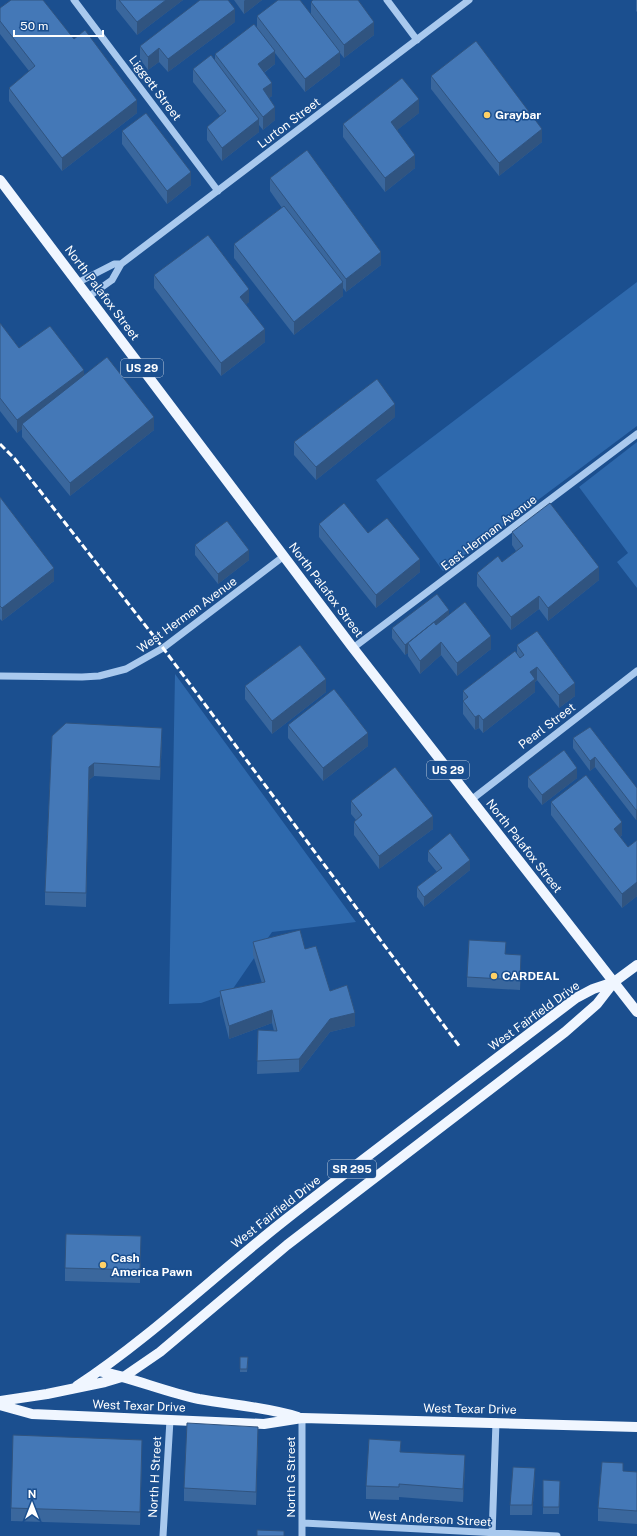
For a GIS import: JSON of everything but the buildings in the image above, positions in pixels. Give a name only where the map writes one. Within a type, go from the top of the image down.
[{"type":"main road","name":"North Palafox Street","points":[[0,180],[353,648],[637,1012]]},
{"type":"main road","name":"SR 295","points":[[72,1389],[125,1376],[160,1352],[288,1245],[565,1032],[597,1004],[614,982],[637,965]]},
{"type":"main road","name":"West Fairfield Drive","points":[[0,1401],[72,1389],[99,1371],[150,1333],[285,1220],[576,998],[593,989],[614,982]]},
{"type":"main road","name":"West Texar Drive","points":[[99,1371],[125,1376],[171,1392],[199,1399],[271,1409],[302,1418]]},
{"type":"main road","name":"West Texar Drive","points":[[0,1406],[32,1414],[264,1424],[302,1418],[496,1422],[637,1427]]},
{"type":"street","name":"Liggett Street","points":[[74,0],[218,190]]},
{"type":"street","points":[[387,0],[417,40]]},
{"type":"street","name":"Lurton Street","points":[[88,297],[112,280],[121,264],[469,0]]},
{"type":"street","name":"Lurton Street","points":[[77,283],[114,264],[121,264]]},
{"type":"street","name":"East Herman Avenue","points":[[353,648],[637,434]]},
{"type":"street","name":"West Herman Avenue","points":[[0,676],[82,677],[99,676],[126,669],[152,656],[169,644],[284,556]]},
{"type":"street","name":"Pearl Street","points":[[471,800],[637,671]]},
{"type":"street","name":"North G Street","points":[[302,1418],[302,1536]]},
{"type":"street","name":"North H Street","points":[[163,1536],[170,1420]]},
{"type":"street","points":[[492,1534],[496,1422]]},
{"type":"street","name":"West Anderson Street","points":[[303,1523],[492,1534],[557,1536]]},
{"type":"shaded area","points":[[637,282],[637,426],[443,571],[376,480]]},
{"type":"shaded area","points":[[637,442],[637,588],[617,562],[628,553],[579,487]]},
{"type":"shaded area","points":[[175,674],[356,922],[272,932],[230,993],[201,1003],[169,1004]]},
{"type":"railway","points":[[0,444],[15,459],[163,648],[460,1047]]},
{"type":"place","name":"Graybar","points":[[487,115]]},
{"type":"place","name":"CARDEAL","points":[[494,976]]},
{"type":"place","name":"Cash America Pawn","points":[[103,1265]]}]
